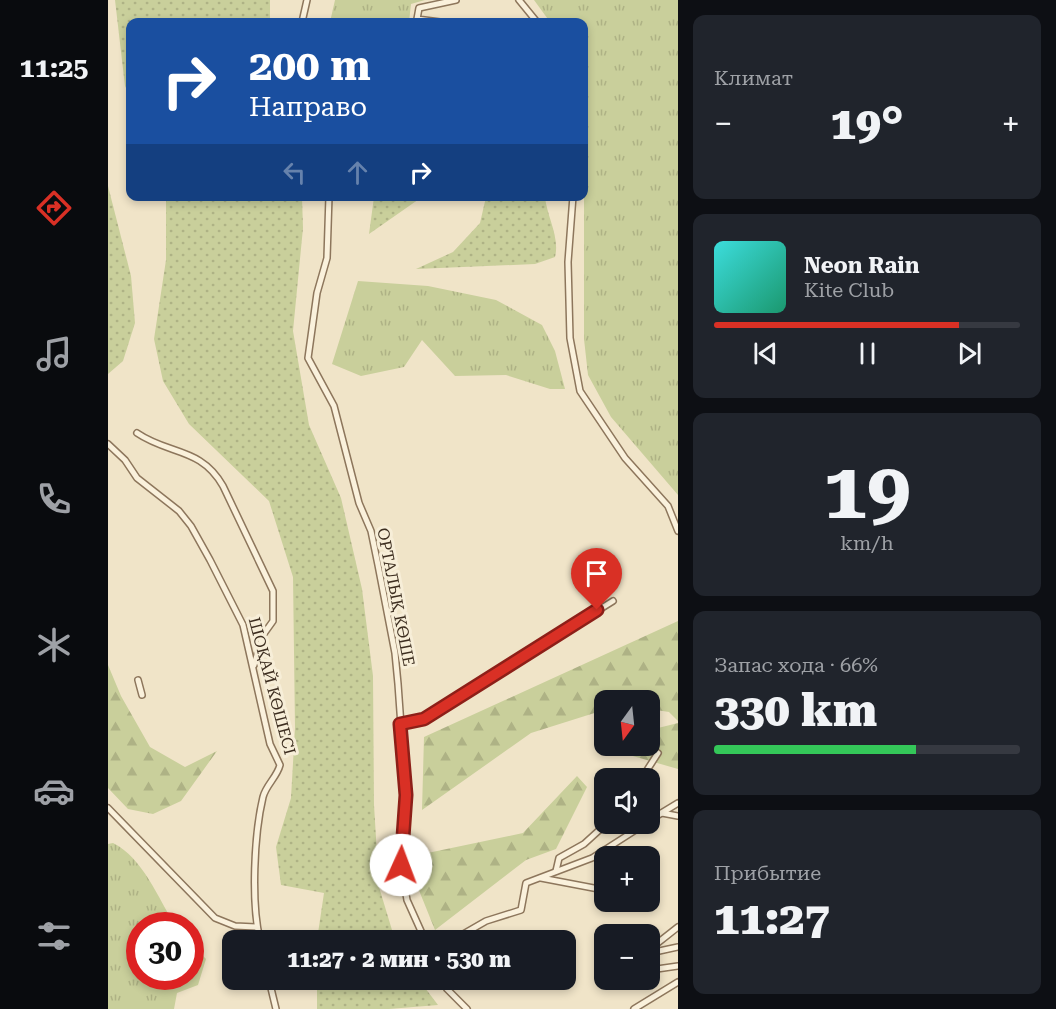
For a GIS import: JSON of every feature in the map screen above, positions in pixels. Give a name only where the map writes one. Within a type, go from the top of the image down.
[{"type":"street","points":[[303,18],[307,0]]},
{"type":"street","points":[[417,18],[419,8],[456,0]]},
{"type":"street","points":[[519,0],[534,18]]},
{"type":"street","name":"ОРТАЛЫҚ КӨШЕ","points":[[329,201],[327,258],[317,292],[308,358],[334,406],[359,503],[371,531],[395,653],[406,795],[401,865],[407,900],[420,930]]},
{"type":"street","points":[[573,201],[568,262],[570,338],[580,391],[625,458],[668,506],[678,531]]},
{"type":"street","points":[[137,433],[151,442],[198,458],[214,472],[230,499],[273,591],[273,621],[262,635],[253,667]]},
{"type":"street","name":"ШОҚАЙ КӨШЕСІ","points":[[108,444],[125,460],[137,478],[179,512],[191,526],[243,625],[270,744],[280,765],[266,789],[260,817],[254,900],[257,930]]},
{"type":"street","points":[[400,724],[424,719],[613,601]]},
{"type":"street","points":[[138,680],[142,695]]},
{"type":"street","points":[[662,813],[678,803]]},
{"type":"street","points":[[108,808],[214,918],[235,926],[256,927]]},
{"type":"street","points":[[662,813],[678,816]]},
{"type":"street","points":[[556,871],[559,858],[586,843],[595,834]]},
{"type":"street","points":[[470,930],[486,921],[521,910],[523,886],[592,858],[629,834]]},
{"type":"street","points":[[540,878],[594,888]]},
{"type":"street","points":[[660,942],[678,927]]},
{"type":"street","points":[[660,950],[678,947]]},
{"type":"street","points":[[660,969],[678,966]]},
{"type":"street","points":[[634,1009],[678,982]]},
{"type":"street","points":[[271,990],[276,1009]]},
{"type":"street","points":[[448,990],[467,1009]]},
{"type":"green space","points":[[115,0],[270,0],[270,18],[126,18],[126,88]]},
{"type":"green space","points":[[335,0],[425,0],[411,4],[409,18],[331,18]]},
{"type":"green space","points":[[534,0],[678,0],[678,495],[611,417],[588,375],[584,339],[584,201],[588,201],[588,18],[547,18]]},
{"type":"green space","points":[[108,186],[131,276],[135,323],[123,361],[108,374]]},
{"type":"green space","points":[[166,201],[302,201],[303,228],[293,331],[309,425],[341,498],[362,589],[373,676],[374,805],[379,887],[392,930],[318,930],[324,893],[281,885],[276,847],[291,798],[295,728],[293,577],[269,501],[189,424],[163,381],[154,339],[166,260]]},
{"type":"green space","points":[[373,201],[416,201],[369,234]]},
{"type":"green space","points":[[485,201],[546,201],[555,234],[555,257],[535,264],[416,269],[453,252],[480,223]]},
{"type":"green space","points":[[358,281],[428,286],[496,300],[542,325],[555,351],[565,389],[550,389],[506,375],[455,376],[422,340],[404,367],[361,376],[332,364]]},
{"type":"green space","points":[[678,621],[678,721],[669,712],[660,711],[660,690],[594,690],[594,713],[531,733],[422,810],[424,737]]},
{"type":"green space","points":[[108,665],[121,696],[150,747],[185,767],[217,751],[181,801],[153,814],[128,809],[108,788]]},
{"type":"green space","points":[[678,723],[678,769],[633,756],[660,756],[660,728]]},
{"type":"green space","points":[[577,776],[587,787],[556,849],[526,860],[435,930],[410,868],[418,855],[523,833]]},
{"type":"green space","points":[[113,843],[133,858],[168,912],[126,912],[126,990],[185,990],[177,993],[174,1009],[108,1009],[108,844]]},
{"type":"green space","points":[[317,990],[427,990],[438,1005],[389,1009],[317,1009]]},
{"type":"route","points":[[401,865],[406,795],[400,724],[424,719],[597,610]]}]
